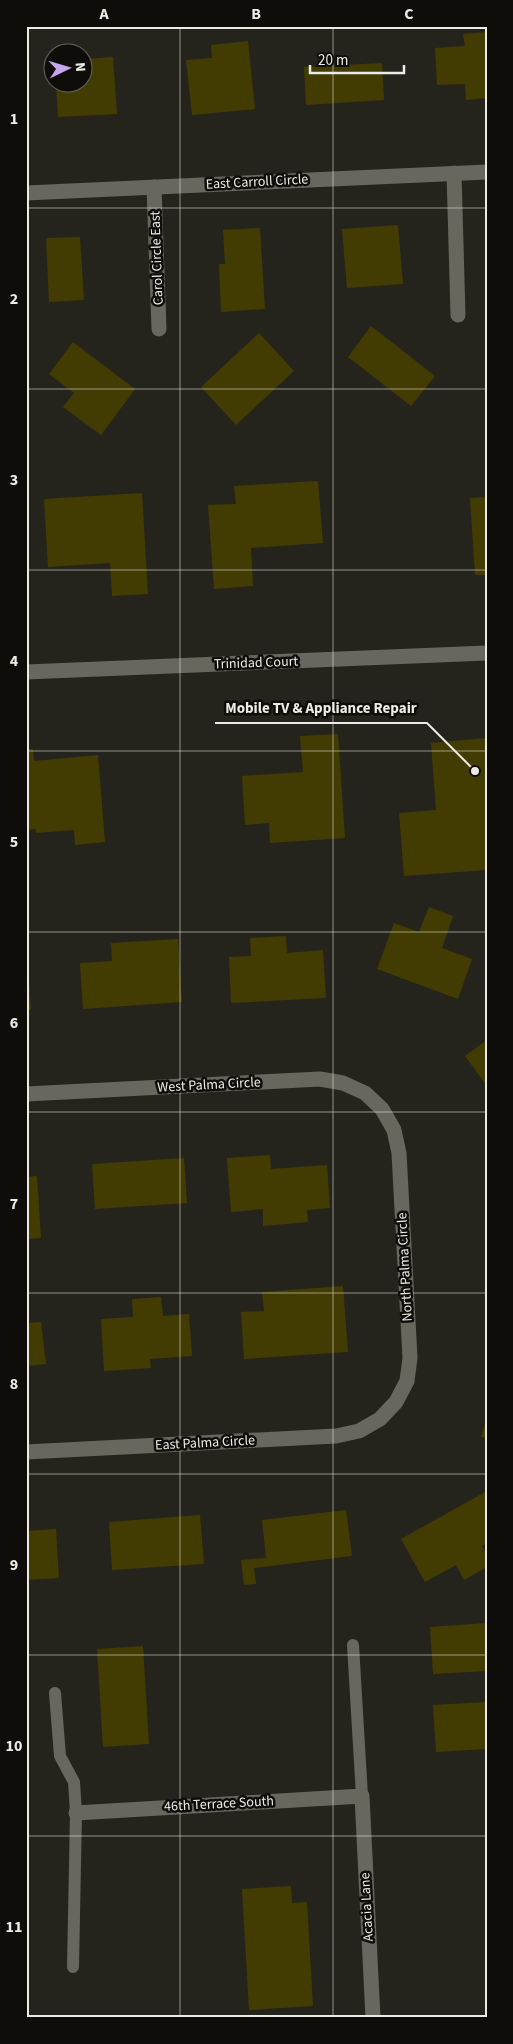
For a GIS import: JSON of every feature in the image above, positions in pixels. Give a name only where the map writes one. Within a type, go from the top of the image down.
[{"type":"street","name":"East Carroll Circle","points":[[26,193],[487,172]]},
{"type":"street","points":[[454,173],[458,315]]},
{"type":"street","name":"Carol Circle East","points":[[154,187],[159,329]]},
{"type":"street","name":"Trinidad Court","points":[[26,672],[487,653]]},
{"type":"street","name":"West Palma Circle","points":[[26,1094],[320,1079],[343,1082],[365,1093],[382,1109]]},
{"type":"street","name":"North Palma Circle","points":[[380,1420],[396,1402],[407,1381],[410,1358],[399,1153],[394,1130],[382,1109]]},
{"type":"street","name":"East Palma Circle","points":[[26,1452],[336,1436],[359,1431],[380,1420]]},
{"type":"street","name":"46th Terrace South","points":[[76,1813],[362,1796]]},
{"type":"street","name":"Acacia Lane","points":[[362,1796],[373,2018]]},
{"type":"lane","points":[[353,1645],[362,1796]]},
{"type":"lane","points":[[54,1693],[60,1756],[74,1782],[76,1813],[73,1967]]},
{"type":"building","points":[[487,32],[487,98],[466,100],[465,84],[437,85],[435,48],[465,46],[463,34]]},
{"type":"building","points":[[248,41],[255,109],[192,115],[186,60],[212,58],[211,45]]},
{"type":"building","points":[[113,57],[117,114],[58,117],[57,92],[92,92],[92,59]]},
{"type":"building","points":[[382,63],[384,100],[306,105],[304,67]]},
{"type":"building","points":[[398,225],[403,284],[347,288],[342,229]]},
{"type":"building","points":[[260,228],[265,309],[221,312],[219,264],[225,264],[223,230]]},
{"type":"building","points":[[80,237],[84,300],[49,302],[46,238]]},
{"type":"building","points":[[371,326],[435,376],[411,406],[348,357]]},
{"type":"building","points":[[259,333],[294,371],[236,425],[201,387]]},
{"type":"building","points":[[73,342],[135,389],[101,435],[63,407],[74,393],[49,374]]},
{"type":"building","points":[[318,481],[323,543],[251,548],[253,586],[214,589],[208,505],[236,504],[234,486]]},
{"type":"building","points":[[142,493],[148,594],[112,596],[110,563],[48,567],[44,499]]},
{"type":"building","points":[[487,497],[487,575],[475,575],[470,498]]},
{"type":"building","points":[[338,734],[345,838],[270,843],[269,823],[245,825],[242,776],[303,772],[300,736]]},
{"type":"building","points":[[487,738],[487,870],[404,876],[399,813],[436,810],[431,743]]},
{"type":"building","points":[[26,749],[33,749],[34,761],[98,755],[105,842],[75,845],[74,830],[36,833],[36,829],[26,830]]},
{"type":"building","points":[[429,907],[453,916],[442,948],[472,959],[458,999],[377,969],[394,923],[419,932]]},
{"type":"building","points":[[286,936],[287,953],[323,950],[326,998],[231,1003],[229,957],[251,956],[250,938]]},
{"type":"building","points":[[178,939],[182,1002],[83,1009],[80,963],[112,961],[111,943]]},
{"type":"building","points":[[26,964],[28,964],[31,1010],[26,1010]]},
{"type":"building","points":[[487,1040],[487,1086],[465,1056]]},
{"type":"building","points":[[270,1155],[271,1169],[327,1165],[330,1208],[307,1210],[308,1222],[263,1226],[263,1209],[231,1212],[227,1158]]},
{"type":"building","points":[[184,1158],[187,1203],[95,1209],[92,1164]]},
{"type":"building","points":[[37,1176],[41,1238],[26,1239],[26,1177]]},
{"type":"building","points":[[343,1286],[348,1352],[244,1359],[241,1312],[264,1311],[262,1292]]},
{"type":"building","points":[[161,1297],[163,1316],[189,1314],[192,1356],[150,1359],[151,1368],[104,1371],[101,1319],[133,1317],[132,1299]]},
{"type":"building","points":[[41,1322],[46,1364],[26,1366],[26,1323]]},
{"type":"building","points":[[487,1419],[487,1438],[481,1437]]},
{"type":"building","points":[[485,1492],[487,1495],[487,1543],[482,1546],[487,1554],[487,1567],[464,1580],[456,1565],[425,1582],[401,1539]]},
{"type":"building","points":[[346,1510],[352,1556],[254,1568],[256,1584],[244,1585],[241,1560],[266,1558],[262,1520]]},
{"type":"building","points":[[200,1515],[204,1564],[112,1570],[109,1522]]},
{"type":"building","points":[[56,1529],[59,1578],[26,1580],[26,1531]]},
{"type":"building","points":[[487,1623],[487,1671],[433,1674],[430,1627]]},
{"type":"building","points":[[143,1646],[149,1744],[103,1747],[97,1649]]},
{"type":"building","points":[[487,1702],[487,1749],[436,1752],[433,1705]]},
{"type":"building","points":[[291,1886],[292,1903],[307,1902],[313,2006],[249,2010],[242,1889]]},
{"type":"place","name":"Mobile TV & Appliance Repair","points":[[475,771]]}]
